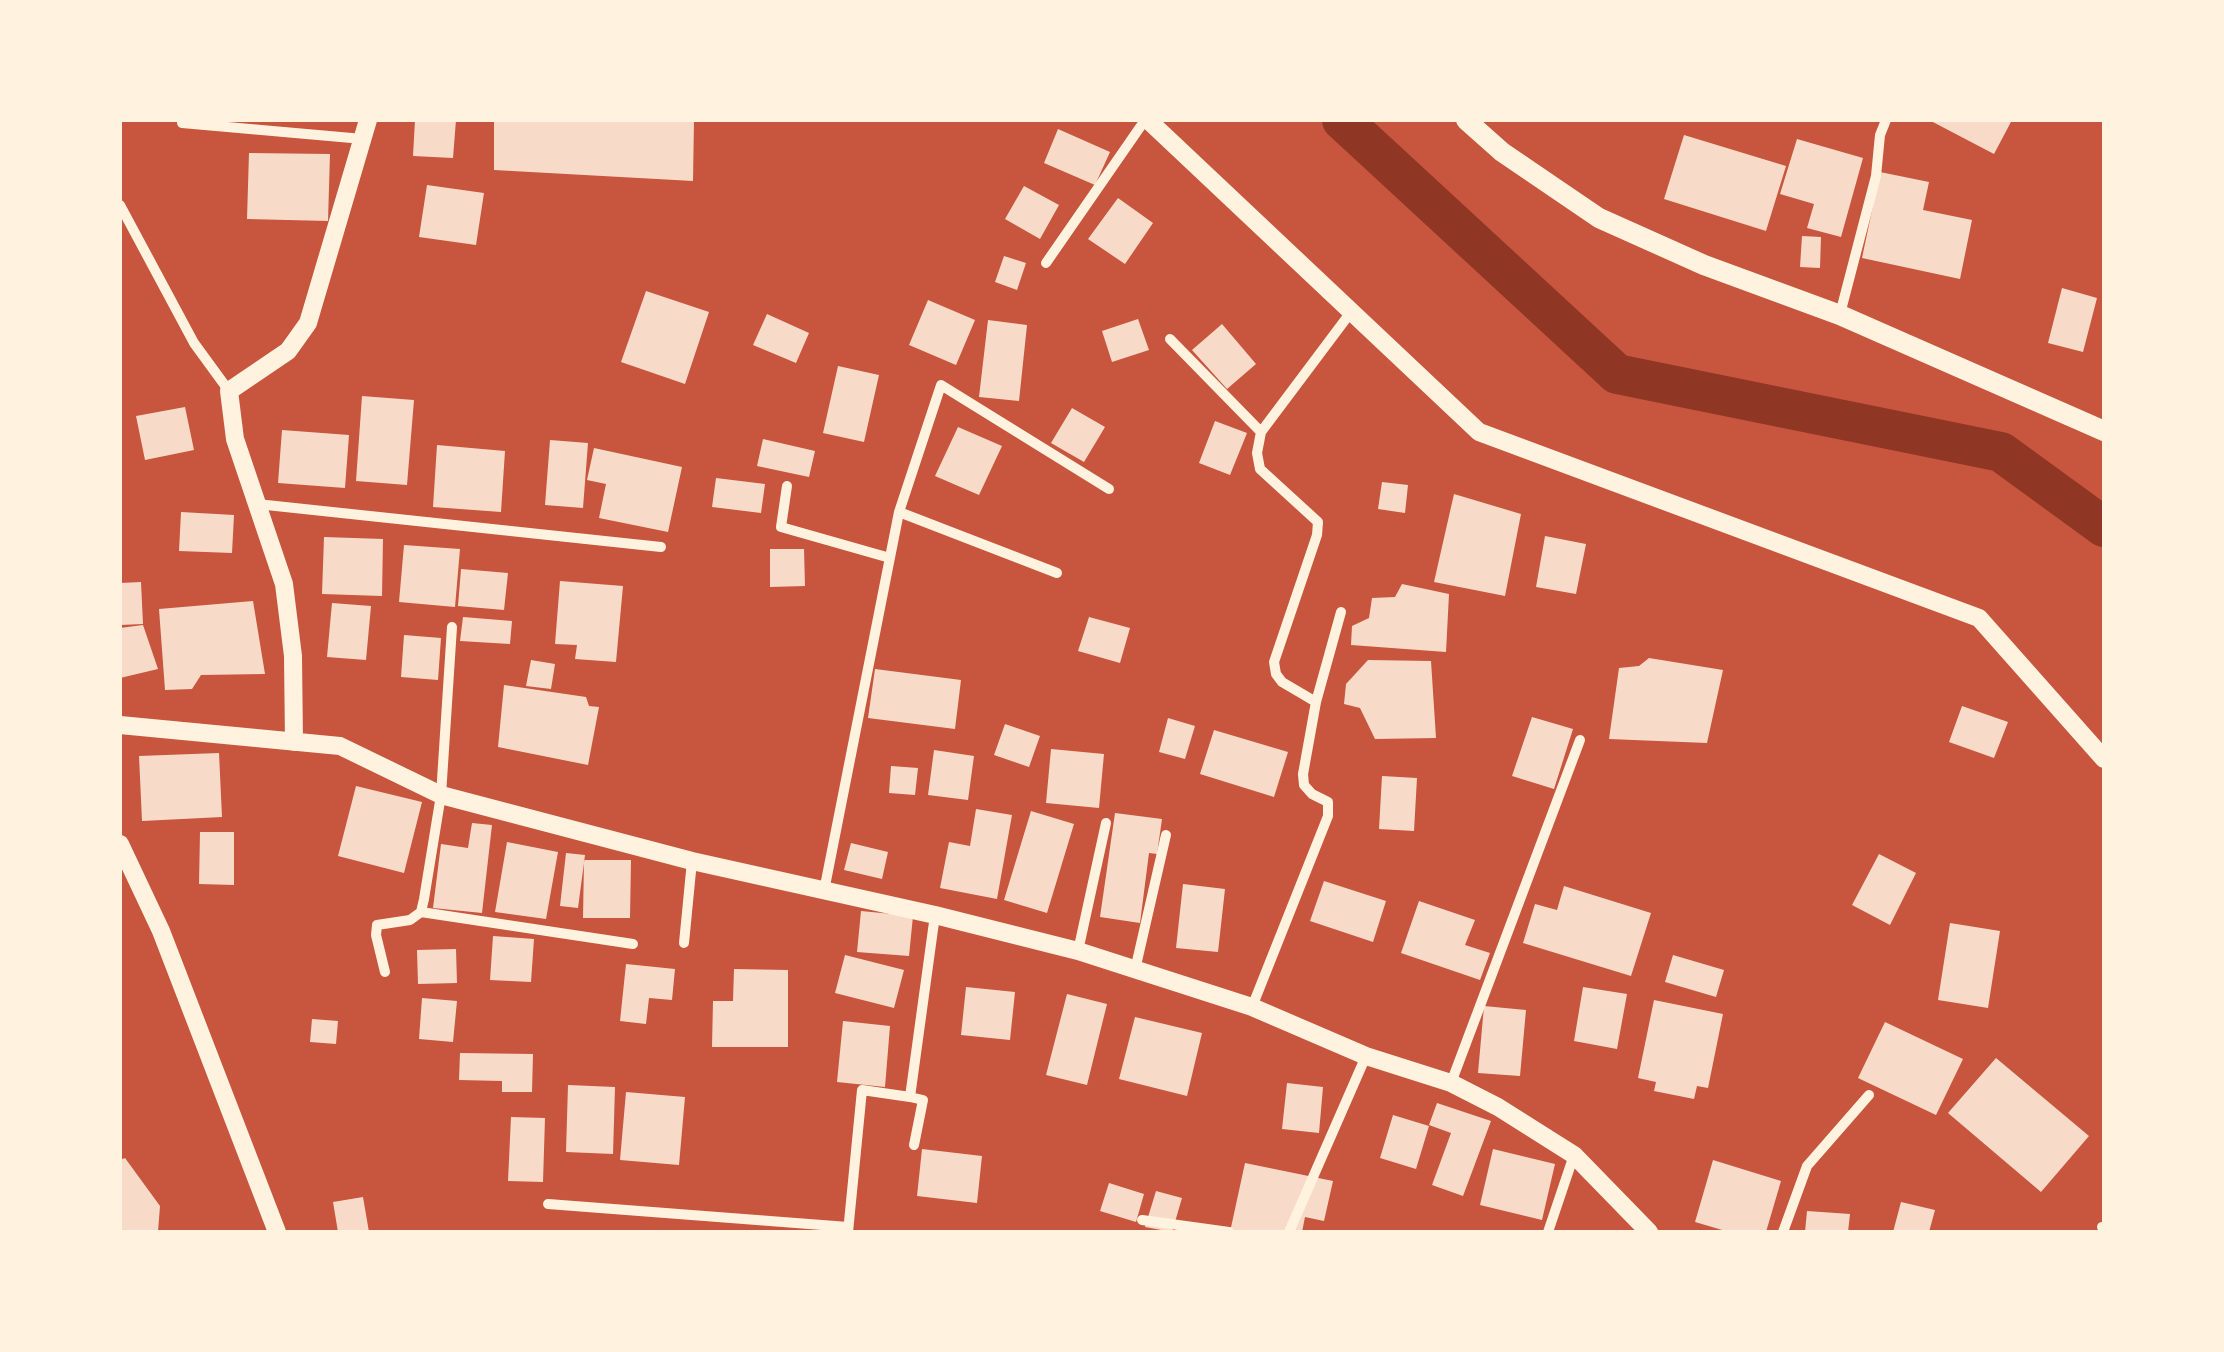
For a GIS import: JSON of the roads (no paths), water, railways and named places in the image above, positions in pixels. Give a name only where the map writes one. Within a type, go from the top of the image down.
[{"type":"main road","points":[[1466,120],[1502,152],[1599,218],[1704,265],[1840,315],[2104,431]]},
{"type":"street","points":[[1046,262],[1146,120],[1479,432],[1978,618],[2104,759]]},
{"type":"street","points":[[1840,315],[1876,176],[1880,135],[1886,120]]},
{"type":"street","points":[[182,123],[365,129],[308,322],[288,350],[229,391]]},
{"type":"street","points":[[120,205],[194,343],[229,391],[235,439],[279,568],[290,615],[294,742]]},
{"type":"street","points":[[1316,702],[1282,682],[1274,662],[1317,536],[1318,522],[1260,468],[1257,454],[1262,432],[1351,312]]},
{"type":"street","points":[[1170,339],[1262,432]]},
{"type":"street","points":[[824,892],[900,512],[940,386],[1108,488]]},
{"type":"street","points":[[787,486],[782,527],[890,558]]},
{"type":"street","points":[[256,504],[661,547]]},
{"type":"street","points":[[900,512],[1057,573]]},
{"type":"street","points":[[1252,1007],[1328,816],[1328,802],[1304,785],[1316,702],[1341,612]]},
{"type":"street","points":[[386,972],[377,925],[410,920],[421,912],[441,795],[452,626]]},
{"type":"street","points":[[120,725],[340,746],[441,795],[692,860],[1078,951],[1252,1007],[1366,1056],[1451,1083],[1498,1107],[1574,1155],[1649,1232]]},
{"type":"street","points":[[1451,1083],[1580,740]]},
{"type":"street","points":[[1078,951],[1106,823]]},
{"type":"street","points":[[1135,970],[1166,835]]},
{"type":"street","points":[[120,844],[161,932],[277,1232]]},
{"type":"street","points":[[684,943],[692,860]]},
{"type":"street","points":[[421,912],[633,944]]},
{"type":"street","points":[[910,1097],[935,915]]},
{"type":"street","points":[[1289,1232],[1366,1056]]},
{"type":"street","points":[[548,1204],[848,1229],[862,1090],[923,1100],[914,1145]]},
{"type":"street","points":[[1783,1232],[1807,1166],[1869,1095]]},
{"type":"street","points":[[1548,1232],[1574,1155]]},
{"type":"street","points":[[1142,1220],[1229,1232]]},
{"type":"waterway","points":[[1342,120],[1617,374],[2001,452],[2104,527]]}]
